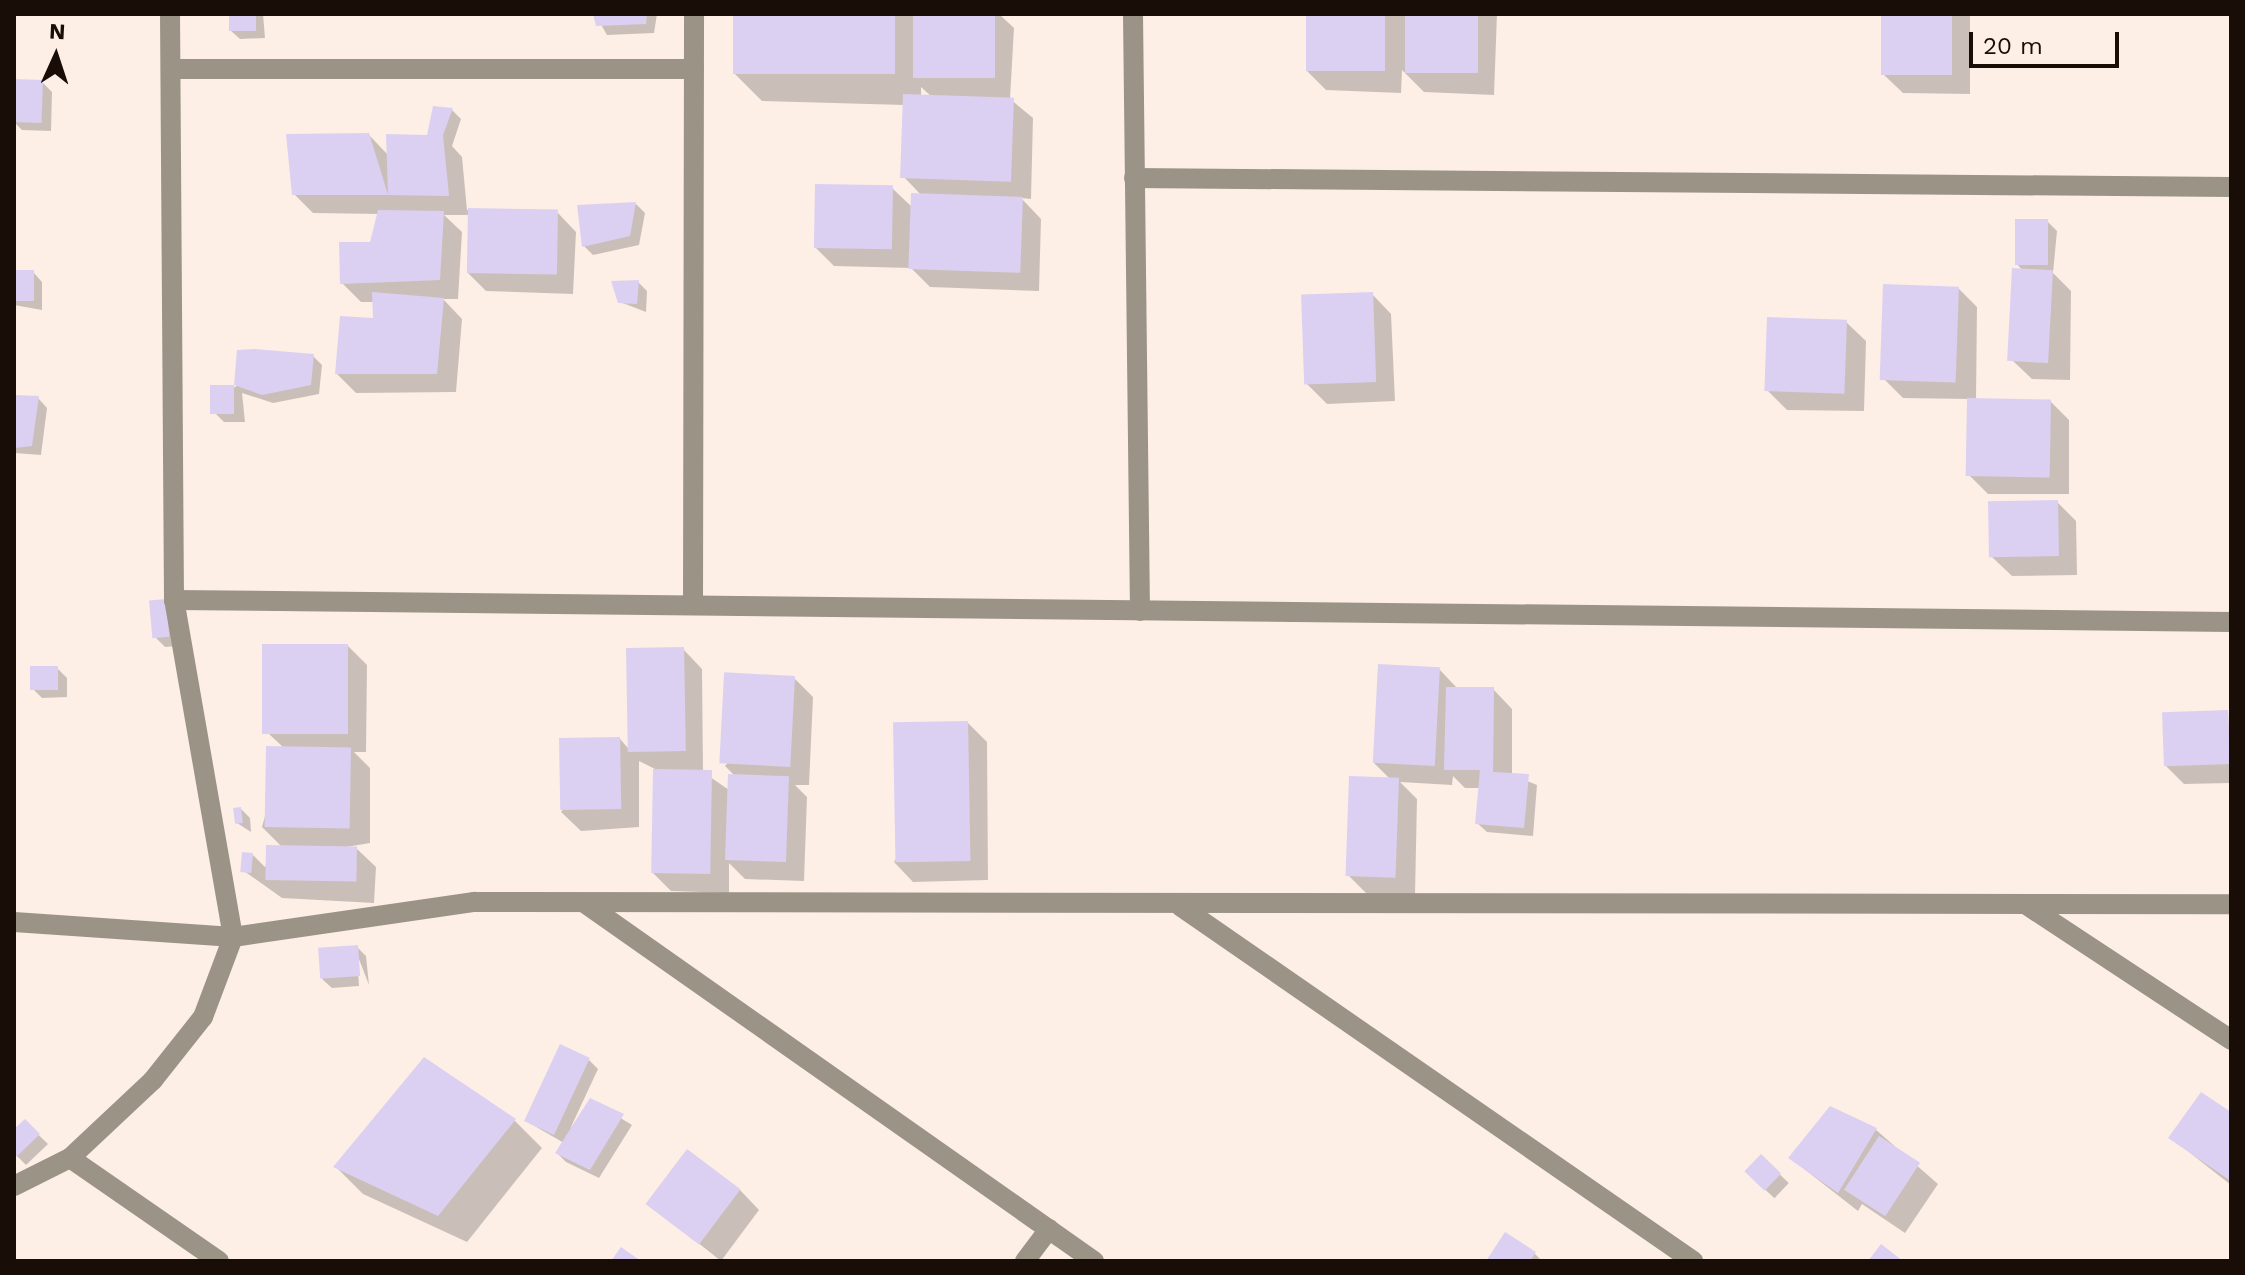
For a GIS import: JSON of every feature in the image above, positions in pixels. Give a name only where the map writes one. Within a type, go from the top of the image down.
[{"type":"street","points":[[14,1186],[70,1158],[153,1080],[203,1017],[233,937],[174,600],[170,14]]},
{"type":"street","points":[[693,605],[694,14]]},
{"type":"street","points":[[1133,14],[1140,611]]},
{"type":"street","points":[[171,69],[694,69]]},
{"type":"street","points":[[1134,178],[2231,187]]},
{"type":"street","points":[[174,600],[2231,622]]},
{"type":"street","points":[[14,922],[233,937],[474,902],[1179,906],[2231,904]]},
{"type":"street","points":[[586,904],[1094,1261]]},
{"type":"street","points":[[2025,904],[2231,1040]]},
{"type":"street","points":[[1179,906],[1693,1261]]},
{"type":"street","points":[[70,1158],[219,1261]]},
{"type":"street","points":[[1025,1261],[1049,1229]]},
{"type":"building","points":[[229,14],[256,14],[256,31],[229,31]]},
{"type":"building","points":[[593,14],[647,14],[646,24],[596,26]]},
{"type":"building","points":[[733,14],[895,14],[895,74],[733,74]]},
{"type":"building","points":[[913,14],[995,14],[995,78],[913,78]]},
{"type":"building","points":[[1306,14],[1385,14],[1385,71],[1306,71]]},
{"type":"building","points":[[1405,14],[1478,14],[1478,73],[1405,73]]},
{"type":"building","points":[[1881,14],[1952,14],[1952,75],[1881,75]]},
{"type":"building","points":[[14,79],[43,80],[41,123],[14,122]]},
{"type":"building","points":[[903,94],[1014,98],[1011,182],[900,178]]},
{"type":"building","points":[[433,106],[453,108],[443,135],[449,196],[388,195],[386,134],[427,135]]},
{"type":"building","points":[[369,133],[388,195],[292,195],[286,134]]},
{"type":"building","points":[[815,184],[893,185],[892,249],[814,248]]},
{"type":"building","points":[[911,193],[1023,197],[1020,273],[908,269]]},
{"type":"building","points":[[636,202],[630,236],[582,247],[577,205]]},
{"type":"building","points":[[468,208],[558,210],[557,275],[467,273]]},
{"type":"building","points":[[378,210],[444,211],[440,280],[340,284],[339,242],[370,242]]},
{"type":"building","points":[[2015,219],[2048,219],[2048,265],[2015,265]]},
{"type":"building","points":[[2012,268],[2053,270],[2048,363],[2007,361]]},
{"type":"building","points":[[14,270],[34,270],[34,301],[14,301]]},
{"type":"building","points":[[639,280],[637,304],[618,303],[611,281]]},
{"type":"building","points":[[1883,284],[1959,287],[1956,383],[1880,380]]},
{"type":"building","points":[[372,292],[444,298],[437,374],[335,374],[340,316],[373,318]]},
{"type":"building","points":[[1373,292],[1376,382],[1304,384],[1301,295]]},
{"type":"building","points":[[1767,317],[1847,320],[1844,394],[1764,391]]},
{"type":"building","points":[[237,350],[314,354],[311,385],[262,395],[234,385]]},
{"type":"building","points":[[210,385],[234,385],[234,414],[210,414]]},
{"type":"building","points":[[15,395],[39,396],[32,446],[14,448]]},
{"type":"building","points":[[1967,398],[2051,399],[2050,477],[1966,476]]},
{"type":"building","points":[[2058,500],[2059,556],[1989,557],[1988,501]]},
{"type":"building","points":[[166,599],[169,637],[152,638],[149,600]]},
{"type":"building","points":[[262,644],[348,644],[348,734],[262,734]]},
{"type":"building","points":[[684,647],[686,751],[628,752],[626,648]]},
{"type":"building","points":[[1378,664],[1440,667],[1435,766],[1373,763]]},
{"type":"building","points":[[30,666],[58,666],[58,690],[30,690]]},
{"type":"building","points":[[724,672],[795,676],[790,767],[719,763]]},
{"type":"building","points":[[1446,687],[1494,687],[1493,772],[1529,774],[1524,828],[1475,824],[1480,770],[1444,770]]},
{"type":"building","points":[[2228,710],[2230,764],[2164,766],[2162,712]]},
{"type":"building","points":[[968,721],[970,861],[895,862],[893,722]]},
{"type":"building","points":[[620,737],[621,809],[560,810],[559,738]]},
{"type":"building","points":[[266,746],[351,747],[350,828],[265,827]]},
{"type":"building","points":[[653,769],[712,770],[710,874],[651,873]]},
{"type":"building","points":[[728,774],[789,776],[786,862],[725,860]]},
{"type":"building","points":[[1349,776],[1399,778],[1395,878],[1346,876]]},
{"type":"building","points":[[241,807],[243,823],[235,824],[233,808]]},
{"type":"building","points":[[266,845],[357,847],[356,882],[265,880]]},
{"type":"building","points":[[242,852],[253,853],[251,873],[240,872]]},
{"type":"building","points":[[358,945],[360,976],[320,979],[318,948]]},
{"type":"building","points":[[560,1044],[590,1058],[554,1135],[524,1121]]},
{"type":"building","points":[[424,1057],[516,1119],[438,1216],[333,1167]]},
{"type":"building","points":[[2201,1092],[2231,1112],[2231,1181],[2168,1138]]},
{"type":"building","points":[[590,1098],[624,1114],[590,1170],[555,1153]]},
{"type":"building","points":[[1830,1106],[1877,1128],[1838,1193],[1788,1158]]},
{"type":"building","points":[[25,1119],[40,1134],[14,1159],[14,1129]]},
{"type":"building","points":[[1879,1136],[1920,1163],[1885,1216],[1844,1190]]},
{"type":"building","points":[[687,1149],[741,1189],[699,1244],[645,1204]]},
{"type":"building","points":[[1761,1154],[1781,1173],[1764,1191],[1744,1171]]},
{"type":"building","points":[[1505,1232],[1536,1252],[1530,1261],[1486,1261]]},
{"type":"building","points":[[1881,1244],[1903,1261],[1868,1261]]},
{"type":"building","points":[[621,1247],[641,1261],[611,1261]]}]
